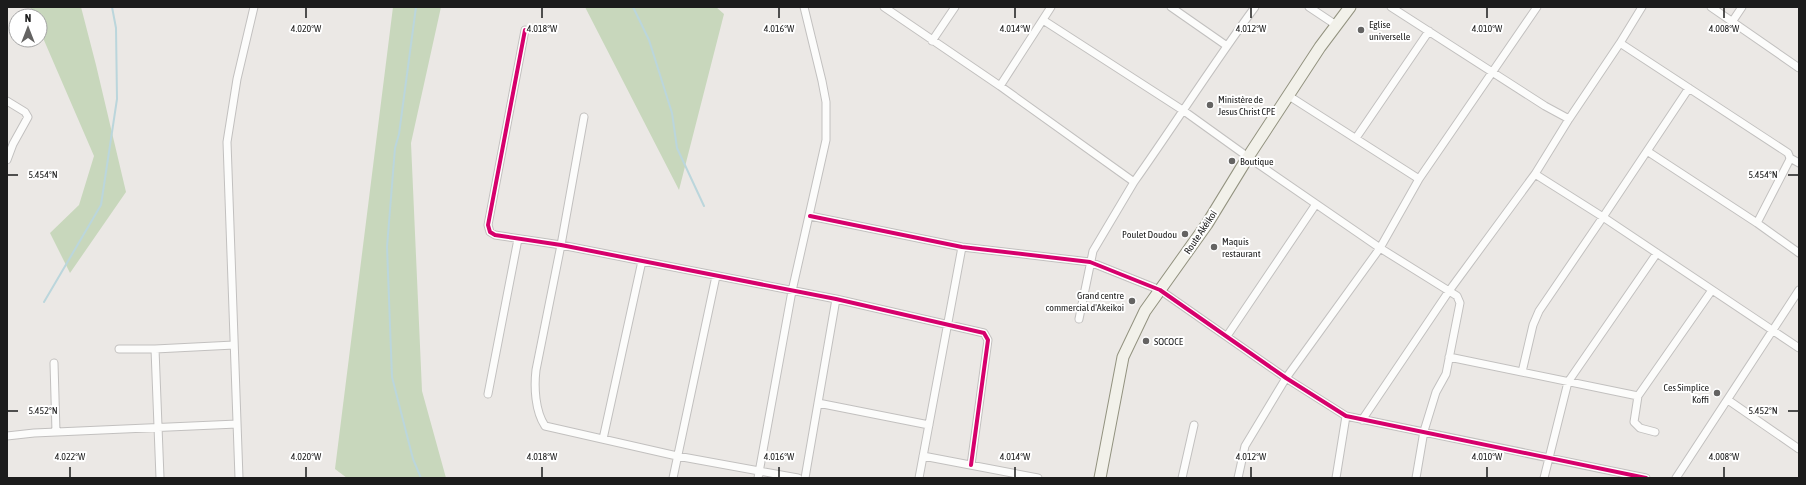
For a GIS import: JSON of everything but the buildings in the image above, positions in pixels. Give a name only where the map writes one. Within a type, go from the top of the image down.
[{"type":"street","points":[[239,478],[227,142],[238,79],[254,7]]},
{"type":"street","points":[[758,474],[792,291],[826,140],[826,102],[804,7]]},
{"type":"street","points":[[884,7],[1000,86],[1134,182]]},
{"type":"street","points":[[932,41],[955,7]]},
{"type":"street","points":[[1000,86],[1051,7]]},
{"type":"street","points":[[1171,7],[1227,46]]},
{"type":"street","points":[[1079,319],[1093,251],[1134,182],[1227,46],[1256,7]]},
{"type":"street","points":[[1308,7],[1336,25]]},
{"type":"street","name":"Route Akéikoi","points":[[1100,478],[1123,357],[1145,311],[1207,224],[1248,157],[1320,47],[1350,7]]},
{"type":"street","points":[[1391,7],[1545,106],[1569,119]]},
{"type":"street","points":[[1238,478],[1245,446],[1286,378],[1380,248],[1419,179],[1536,7]]},
{"type":"street","points":[[1362,420],[1449,292],[1535,174],[1642,7]]},
{"type":"street","points":[[1711,7],[1799,66]]},
{"type":"street","points":[[1732,22],[1742,7]]},
{"type":"street","points":[[1042,20],[1184,111],[1380,248],[1456,296],[1460,303],[1446,374],[1436,392],[1424,431],[1416,478]]},
{"type":"street","points":[[525,30],[488,225],[490,232],[495,235],[561,245],[836,299],[984,333],[988,340],[971,465]]},
{"type":"street","points":[[1356,138],[1429,31]]},
{"type":"street","points":[[1620,43],[1788,153],[1790,158],[1799,163]]},
{"type":"street","points":[[1522,372],[1533,325],[1538,311],[1689,88]]},
{"type":"street","points":[[1289,96],[1419,179]]},
{"type":"street","points":[[7,101],[25,112],[28,117],[13,144],[7,160]]},
{"type":"street","points":[[584,118],[536,370],[535,382],[540,414],[545,426],[758,474],[798,478]]},
{"type":"street","points":[[1647,151],[1757,223],[1799,253]]},
{"type":"street","points":[[1757,223],[1790,158]]},
{"type":"street","points":[[1535,174],[1603,217],[1799,348]]},
{"type":"street","points":[[1227,336],[1316,204]]},
{"type":"street","points":[[810,216],[962,247],[1090,262],[1160,290],[1286,378],[1346,416],[1646,478]]},
{"type":"street","points":[[488,394],[518,238]]},
{"type":"street","points":[[919,478],[962,247]]},
{"type":"street","points":[[1544,478],[1548,457],[1568,382],[1657,253]]},
{"type":"street","points":[[603,439],[642,261]]},
{"type":"street","points":[[673,478],[716,276]]},
{"type":"street","points":[[1655,432],[1640,428],[1634,422],[1638,396],[1712,290]]},
{"type":"street","points":[[1676,478],[1799,290]]},
{"type":"street","points":[[805,478],[836,299]]},
{"type":"street","points":[[119,349],[155,349],[234,345]]},
{"type":"street","points":[[155,349],[160,478]]},
{"type":"street","points":[[1449,357],[1638,396]]},
{"type":"street","points":[[54,363],[56,432]]},
{"type":"street","points":[[1728,400],[1799,449]]},
{"type":"street","points":[[818,403],[929,425]]},
{"type":"street","points":[[1336,478],[1346,416]]},
{"type":"street","points":[[7,436],[56,432],[237,424]]},
{"type":"street","points":[[1182,478],[1194,425]]},
{"type":"street","points":[[923,456],[1038,478]]},
{"type":"green space","points":[[81,7],[126,192],[70,273],[50,233],[79,205],[94,156],[47,48],[48,8],[30,8]]},
{"type":"green space","points":[[393,7],[441,7],[411,143],[422,391],[446,478],[347,478],[335,469]]},
{"type":"green space","points":[[585,7],[716,7],[724,14],[679,190]]},
{"type":"waterway","points":[[44,302],[101,205],[117,99],[116,28],[112,7]]},
{"type":"waterway","points":[[416,7],[399,134],[395,148],[387,247],[392,377],[413,459],[421,478]]},
{"type":"waterway","points":[[633,7],[649,40],[672,113],[677,148],[704,206]]},
{"type":"cycle path","points":[[525,30],[488,225],[490,232],[495,235],[561,245],[836,299],[984,333],[988,340],[971,465]]},
{"type":"cycle path","points":[[810,216],[962,247],[1090,262],[1160,290],[1286,378],[1346,416],[1646,478]]},
{"type":"place","name":"Eglise universelle","points":[[1361,30]]},
{"type":"place","name":"Ministère de Jesus Christ CPE","points":[[1210,105]]},
{"type":"place","name":"Boutique","points":[[1232,161]]},
{"type":"place","name":"Poulet Doudou","points":[[1185,234]]},
{"type":"place","name":"Maquis restaurant","points":[[1214,247]]},
{"type":"place","name":"Grand centre commercial d'Akeikoi","points":[[1132,301]]},
{"type":"place","name":"SOCOCE","points":[[1146,341]]},
{"type":"place","name":"Ces Simplice Koffi","points":[[1717,393]]}]
